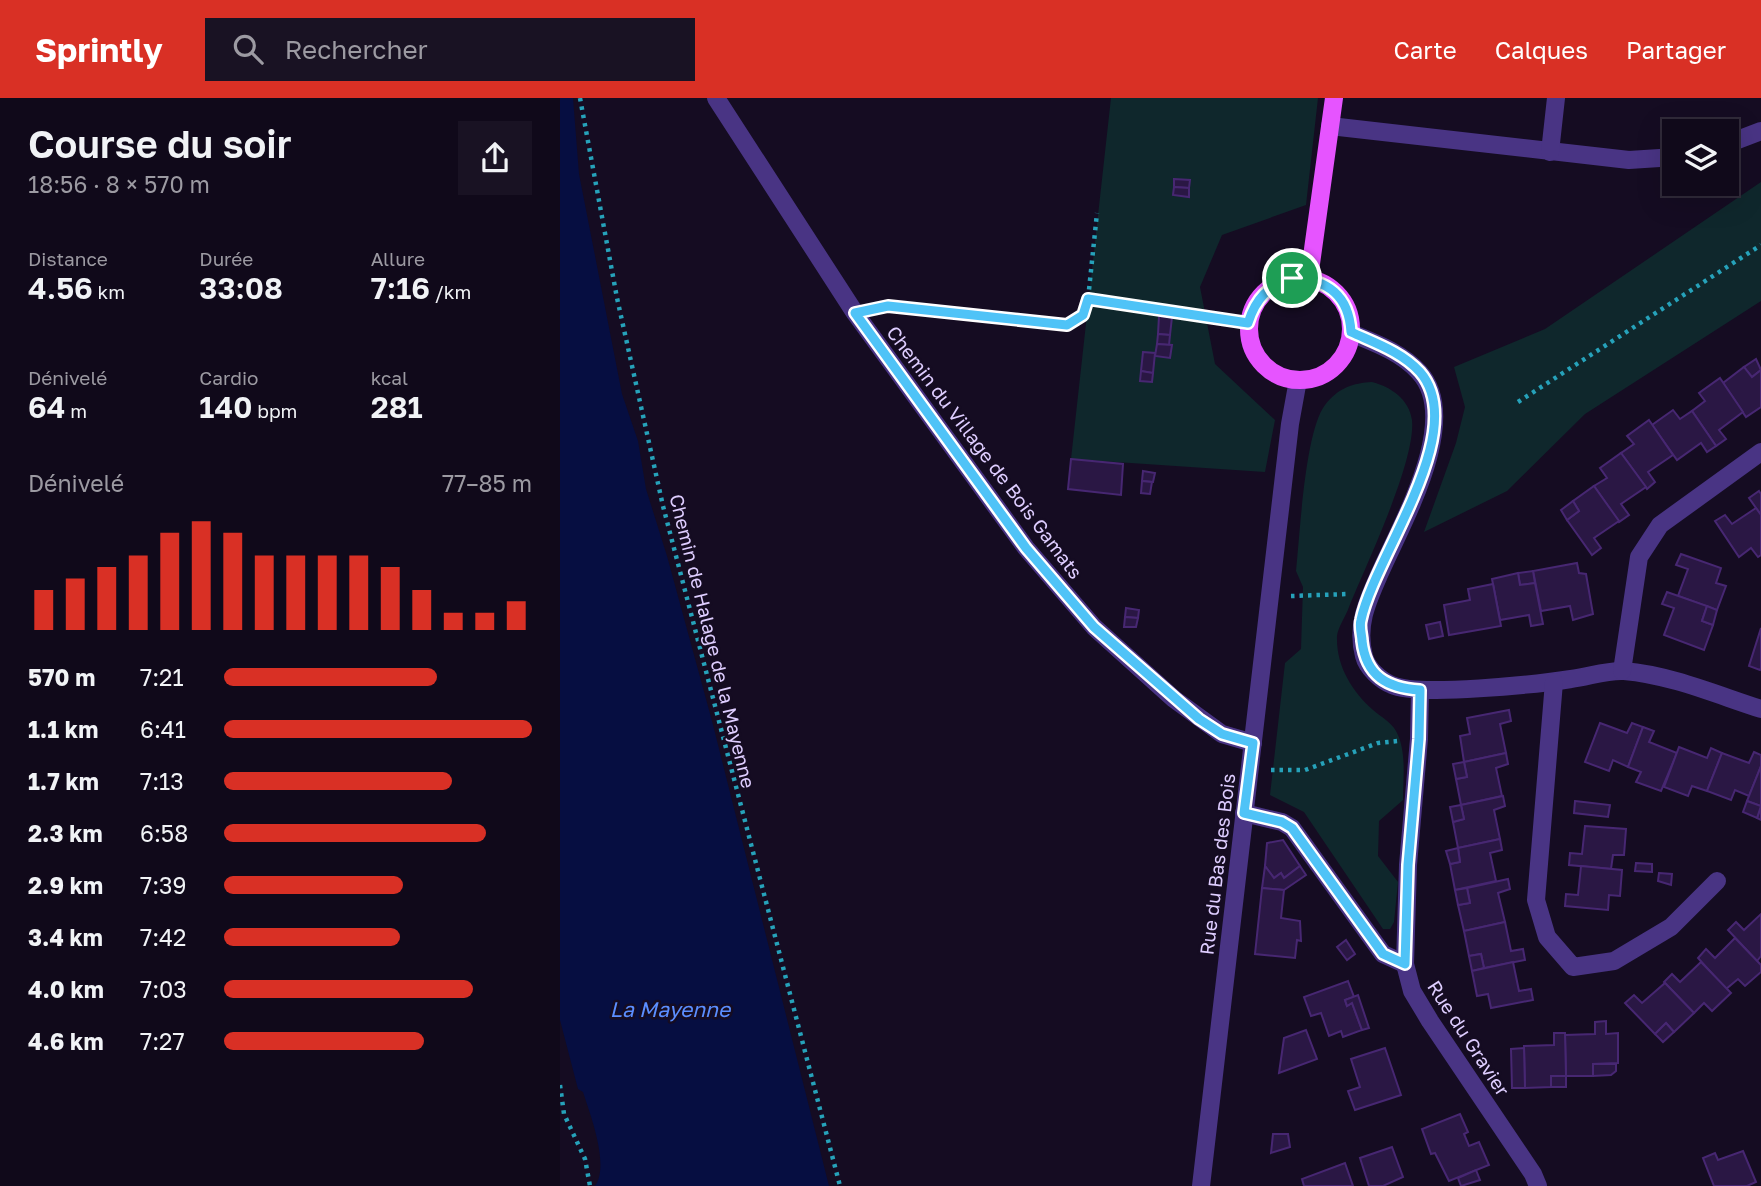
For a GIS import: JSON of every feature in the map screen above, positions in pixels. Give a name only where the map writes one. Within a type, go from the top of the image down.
[{"type":"main road","points":[[1309,278],[1334,98]]},
{"type":"main road","points":[[1292,278],[1309,278],[1324,283],[1345,303],[1351,332],[1348,348],[1334,367],[1314,379],[1282,377],[1267,369],[1256,356],[1248,323],[1253,307],[1263,293],[1276,283],[1292,278]]},
{"type":"street","name":"Chemin du Village de Bois Gamats","points":[[716,98],[855,313],[1026,548],[1094,627],[1199,719],[1222,734],[1253,743]]},
{"type":"street","points":[[1550,152],[1556,98]]},
{"type":"street","points":[[1330,127],[1404,133],[1629,160],[1662,158]]},
{"type":"street","points":[[1739,139],[1761,131]]},
{"type":"street","points":[[1351,332],[1394,351],[1420,373],[1430,392],[1436,415],[1434,434],[1423,471],[1360,622],[1364,657],[1376,676],[1392,685],[1420,690],[1554,682],[1622,671],[1717,692],[1761,709]]},
{"type":"street","name":"Rue du Bas des Bois","points":[[1201,1186],[1272,597],[1290,424],[1298,380]]},
{"type":"street","points":[[1622,671],[1639,557],[1660,525],[1761,452]]},
{"type":"street","points":[[1554,682],[1536,900],[1547,937],[1573,967],[1614,961],[1671,927],[1717,881]]},
{"type":"street","name":"Rue du Gravier","points":[[1420,690],[1419,739],[1408,865],[1405,964],[1412,992],[1534,1174],[1538,1186]]},
{"type":"street","points":[[1244,813],[1282,822],[1292,828],[1383,954],[1405,964]]},
{"type":"path","name":"Chemin de Halage de la Mayenne","points":[[580,98],[617,298],[663,506],[840,1186]]},
{"type":"path","points":[[855,313],[888,306],[1067,325],[1083,315],[1088,299],[1097,213]]},
{"type":"path","points":[[1518,402],[1761,245]]},
{"type":"path","points":[[1088,299],[1248,323]]},
{"type":"path","points":[[1272,597],[1371,594]]},
{"type":"path","points":[[1249,773],[1265,774],[1273,768],[1304,769],[1378,743],[1419,739]]},
{"type":"path","points":[[560,1086],[565,1114],[585,1160],[590,1186]]},
{"type":"green space","points":[[1111,98],[1318,98],[1306,205],[1222,235],[1200,287],[1215,364],[1275,420],[1265,472],[1071,459]]},
{"type":"green space","points":[[1761,182],[1761,301],[1585,414],[1507,491],[1424,532],[1456,443],[1465,407],[1454,367],[1545,329]]},
{"type":"green space","points":[[1372,382],[1386,387],[1403,400],[1412,420],[1411,438],[1388,513],[1339,629],[1337,647],[1342,668],[1352,686],[1365,703],[1394,728],[1402,747],[1403,800],[1379,821],[1378,856],[1398,882],[1394,922],[1390,929],[1383,929],[1304,812],[1270,795],[1285,663],[1301,649],[1303,587],[1296,571],[1304,484],[1313,437],[1318,418],[1335,394],[1352,385]]},
{"type":"water","name":"La Mayenne","points":[[560,98],[573,98],[579,174],[622,394],[638,441],[646,489],[712,721],[829,1186],[595,1186],[599,1177],[600,1153],[583,1092],[578,1089],[560,1020]]},
{"type":"building","points":[[1174,179],[1190,180],[1189,188],[1174,187]]},
{"type":"building","points":[[1174,187],[1189,188],[1189,197],[1173,195]]},
{"type":"building","points":[[1159,316],[1172,317],[1170,335],[1158,334]]},
{"type":"building","points":[[1158,334],[1170,335],[1169,345],[1157,344]]},
{"type":"building","points":[[1157,344],[1172,345],[1170,358],[1155,356]]},
{"type":"building","points":[[1143,352],[1155,353],[1153,373],[1141,371]]},
{"type":"building","points":[[1756,359],[1761,370],[1752,377],[1744,367]]},
{"type":"building","points":[[1744,367],[1752,377],[1761,370],[1761,407],[1746,417],[1723,383]]},
{"type":"building","points":[[1141,371],[1153,373],[1152,382],[1140,381]]},
{"type":"building","points":[[1720,378],[1743,412],[1719,430],[1726,439],[1716,446],[1692,411],[1705,401],[1699,393]]},
{"type":"building","points":[[1673,410],[1680,419],[1692,411],[1716,446],[1707,452],[1701,443],[1677,460],[1652,425]]},
{"type":"building","points":[[1649,420],[1673,455],[1648,472],[1655,482],[1647,489],[1621,453],[1634,444],[1627,436]]},
{"type":"building","points":[[1621,453],[1646,487],[1621,504],[1629,515],[1619,522],[1594,486],[1607,478],[1600,468]]},
{"type":"building","points":[[1071,459],[1123,464],[1121,495],[1068,489]]},
{"type":"building","points":[[1143,471],[1155,473],[1153,482],[1142,481]]},
{"type":"building","points":[[1142,481],[1152,482],[1150,494],[1141,493]]},
{"type":"building","points":[[1594,486],[1619,521],[1594,538],[1601,548],[1592,555],[1567,520],[1579,511],[1573,501]]},
{"type":"building","points":[[1759,491],[1761,494],[1761,515],[1749,498]]},
{"type":"building","points":[[1573,501],[1579,511],[1567,520],[1561,510]]},
{"type":"building","points":[[1756,508],[1761,515],[1761,555],[1758,557],[1751,548],[1739,557],[1715,521],[1725,515],[1732,524]]},
{"type":"building","points":[[1681,554],[1721,568],[1716,583],[1726,586],[1717,610],[1678,596],[1688,569],[1676,565]]},
{"type":"building","points":[[1577,563],[1579,573],[1586,574],[1593,614],[1573,620],[1570,606],[1541,611],[1533,571]]},
{"type":"building","points":[[1533,571],[1535,583],[1520,585],[1518,573]]},
{"type":"building","points":[[1518,573],[1520,585],[1535,583],[1543,624],[1531,626],[1529,615],[1500,620],[1492,579]]},
{"type":"building","points":[[1493,584],[1501,626],[1449,635],[1444,605],[1470,600],[1468,589]]},
{"type":"building","points":[[1667,592],[1707,606],[1702,621],[1713,625],[1704,650],[1664,635],[1674,608],[1662,604]]},
{"type":"building","points":[[1707,606],[1717,610],[1713,625],[1702,621]]},
{"type":"building","points":[[1126,608],[1139,610],[1138,618],[1125,617]]},
{"type":"building","points":[[1125,617],[1138,618],[1136,627],[1124,627]]},
{"type":"building","points":[[1440,622],[1443,636],[1429,639],[1426,625]]},
{"type":"building","points":[[1761,628],[1761,668],[1760,670],[1749,666]]},
{"type":"building","points":[[1509,710],[1511,721],[1500,724],[1506,753],[1464,762],[1460,736],[1470,734],[1467,718]]},
{"type":"building","points":[[1600,723],[1627,733],[1632,723],[1643,727],[1628,767],[1613,760],[1609,771],[1585,762]]},
{"type":"building","points":[[1643,727],[1654,731],[1649,742],[1677,753],[1661,791],[1636,782],[1641,772],[1628,767]]},
{"type":"building","points":[[1679,747],[1707,758],[1711,748],[1722,753],[1707,791],[1692,786],[1688,796],[1664,787]]},
{"type":"building","points":[[1754,752],[1761,755],[1761,766],[1749,796],[1735,790],[1731,800],[1707,791],[1722,753],[1749,763]]},
{"type":"building","points":[[1506,753],[1508,764],[1496,768],[1502,796],[1461,805],[1456,779],[1467,777],[1464,762]]},
{"type":"building","points":[[1464,762],[1467,777],[1456,779],[1453,764]]},
{"type":"building","points":[[1761,766],[1761,806],[1747,801]]},
{"type":"building","points":[[1503,796],[1505,806],[1494,810],[1500,839],[1458,848],[1453,822],[1464,819],[1461,805]]},
{"type":"building","points":[[1575,801],[1610,805],[1608,817],[1574,813]]},
{"type":"building","points":[[1747,801],[1761,806],[1757,818],[1743,812]]},
{"type":"building","points":[[1461,805],[1464,819],[1453,822],[1450,807]]},
{"type":"building","points":[[1585,826],[1626,829],[1624,855],[1613,855],[1611,869],[1569,865],[1570,853],[1582,854]]},
{"type":"building","points":[[1500,839],[1502,850],[1490,853],[1496,881],[1455,890],[1450,864],[1460,862],[1458,848]]},
{"type":"building","points":[[1283,840],[1300,866],[1284,878],[1281,873],[1274,878],[1265,866],[1267,843]]},
{"type":"building","points":[[1458,848],[1460,862],[1450,864],[1446,851]]},
{"type":"building","points":[[1636,863],[1652,864],[1652,872],[1635,871]]},
{"type":"building","points":[[1265,866],[1274,878],[1281,873],[1284,878],[1300,866],[1306,875],[1284,890],[1262,888]]},
{"type":"building","points":[[1581,866],[1622,870],[1620,896],[1609,895],[1608,910],[1565,906],[1566,894],[1578,895]]},
{"type":"building","points":[[1659,873],[1672,874],[1671,885],[1658,881]]},
{"type":"building","points":[[1508,879],[1510,889],[1498,893],[1505,922],[1464,931],[1458,905],[1470,903],[1467,888]]},
{"type":"building","points":[[1262,888],[1284,890],[1281,918],[1300,921],[1301,941],[1297,940],[1295,958],[1255,954]]},
{"type":"building","points":[[1467,888],[1470,903],[1458,905],[1455,890]]},
{"type":"building","points":[[1761,914],[1761,956],[1757,961],[1728,930],[1736,922],[1744,930]]},
{"type":"building","points":[[1505,922],[1511,951],[1523,949],[1525,960],[1484,968],[1481,954],[1469,956],[1464,931]]},
{"type":"building","points":[[1735,938],[1761,965],[1761,972],[1745,986],[1738,979],[1726,989],[1698,958],[1706,949],[1715,958]]},
{"type":"building","points":[[1346,940],[1355,954],[1347,960],[1337,947]]},
{"type":"building","points":[[1481,954],[1484,968],[1472,971],[1469,956]]},
{"type":"building","points":[[1513,962],[1519,991],[1531,989],[1533,1000],[1491,1008],[1488,994],[1477,996],[1472,971]]},
{"type":"building","points":[[1701,962],[1731,993],[1712,1011],[1704,1003],[1694,1013],[1664,982],[1672,974],[1680,982]]},
{"type":"building","points":[[1348,981],[1354,997],[1345,1000],[1347,1006],[1352,1003],[1362,1030],[1343,1037],[1341,1031],[1329,1036],[1321,1013],[1311,1016],[1304,997]]},
{"type":"building","points":[[1665,983],[1694,1013],[1674,1032],[1666,1023],[1655,1034],[1625,1003],[1634,995],[1642,1003]]},
{"type":"building","points":[[1358,995],[1369,1028],[1362,1030],[1352,1003],[1347,1006],[1345,1000]]},
{"type":"building","points":[[1606,1021],[1606,1034],[1618,1033],[1618,1063],[1593,1064],[1593,1076],[1566,1076],[1565,1035],[1595,1034],[1595,1022]]},
{"type":"building","points":[[1666,1023],[1674,1032],[1663,1042],[1655,1034]]},
{"type":"building","points":[[1306,1030],[1317,1059],[1279,1073],[1284,1038]]},
{"type":"building","points":[[1554,1033],[1565,1033],[1566,1076],[1551,1076],[1551,1087],[1525,1088],[1524,1046],[1554,1045]]},
{"type":"building","points":[[1385,1048],[1401,1095],[1355,1110],[1348,1091],[1360,1087],[1351,1059]]},
{"type":"building","points":[[1524,1048],[1525,1088],[1512,1088],[1511,1049]]},
{"type":"building","points":[[1593,1064],[1616,1064],[1616,1071],[1611,1075],[1593,1076]]},
{"type":"building","points":[[1551,1076],[1566,1076],[1566,1087],[1551,1087]]},
{"type":"building","points":[[1460,1114],[1468,1132],[1464,1134],[1469,1146],[1479,1142],[1489,1165],[1449,1181],[1435,1153],[1431,1154],[1422,1129]]},
{"type":"building","points":[[1273,1134],[1288,1134],[1290,1147],[1271,1153]]},
{"type":"building","points":[[1392,1147],[1403,1177],[1383,1186],[1369,1186],[1360,1158]]},
{"type":"building","points":[[1743,1151],[1756,1182],[1747,1186],[1714,1186],[1703,1158],[1715,1153],[1718,1160]]},
{"type":"building","points":[[1345,1163],[1353,1186],[1304,1186],[1302,1179]]},
{"type":"building","points":[[1476,1170],[1480,1180],[1461,1186],[1458,1178]]},
{"type":"route","points":[[1292,278],[1309,278],[1324,283],[1336,292],[1345,303],[1351,332],[1394,351],[1420,373],[1430,392],[1436,415],[1434,434],[1423,471],[1360,622],[1364,657],[1376,676],[1392,685],[1420,690],[1419,739],[1408,865],[1405,964],[1383,954],[1292,828],[1282,822],[1244,813],[1253,743],[1222,734],[1199,719],[1094,627],[1026,548],[855,313],[888,306],[1055,326],[1077,321],[1087,309],[1088,299],[1248,323],[1253,307],[1263,293],[1276,283],[1292,278]]}]
